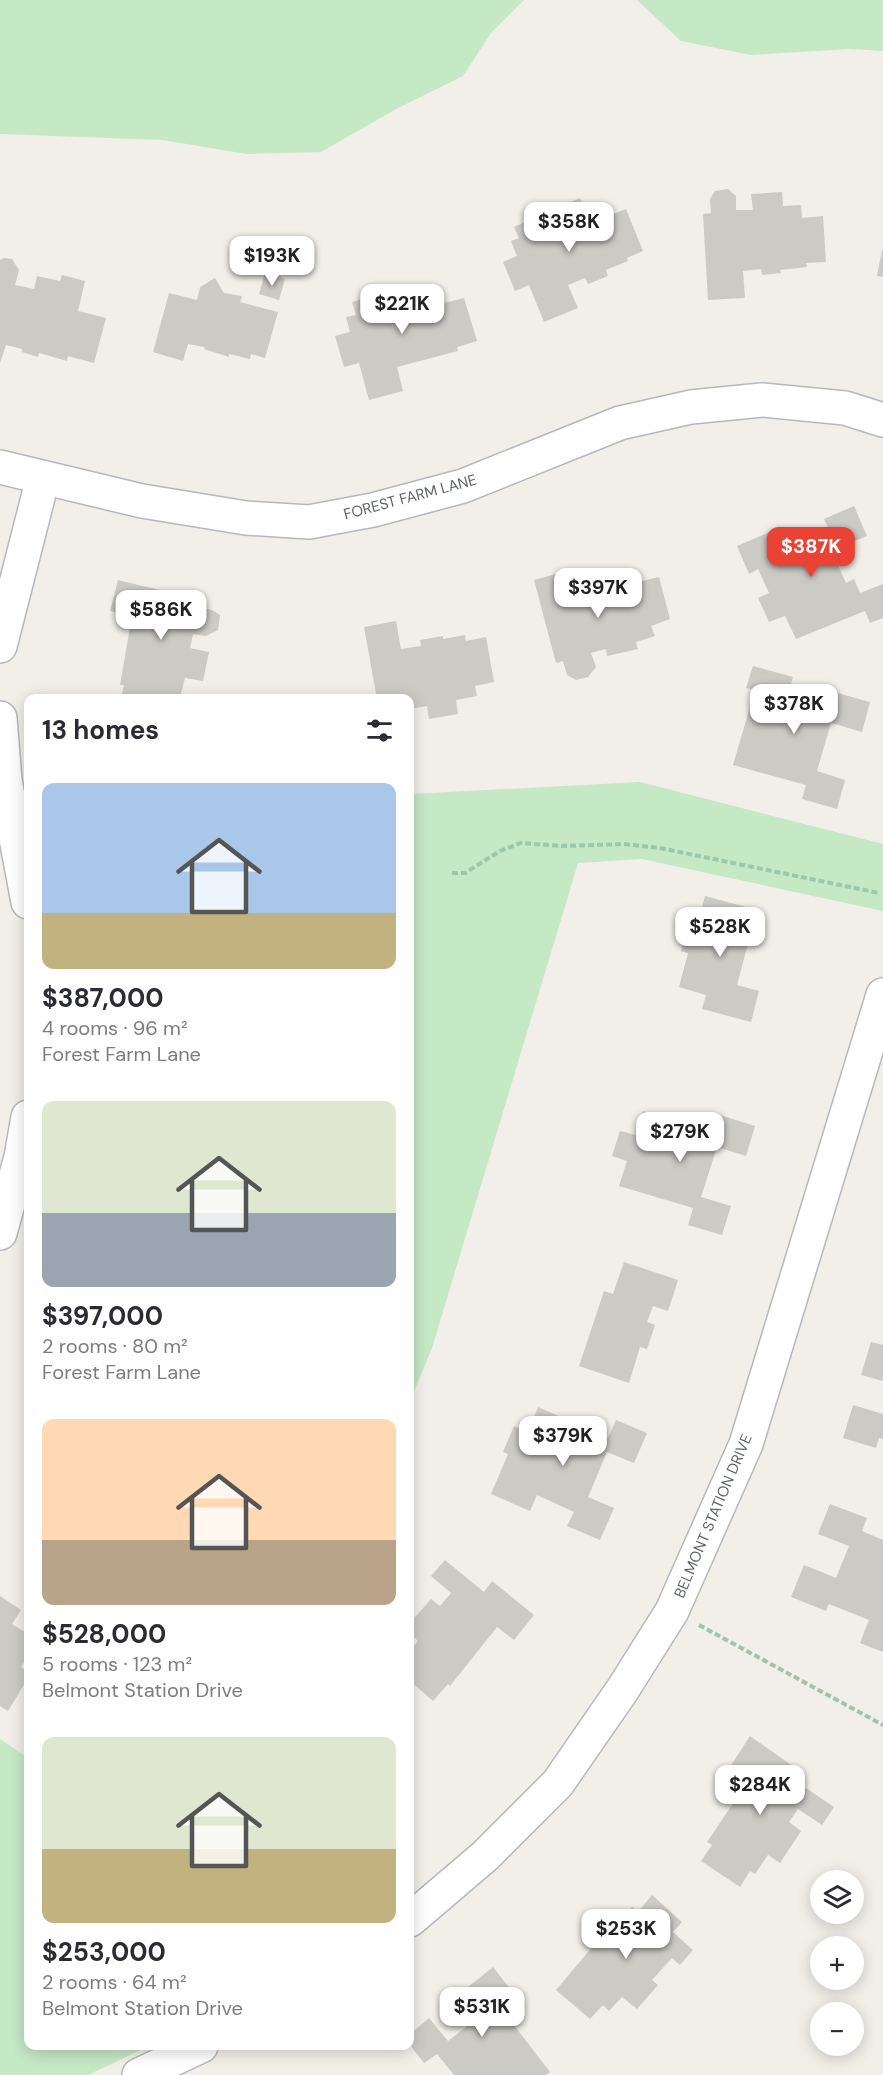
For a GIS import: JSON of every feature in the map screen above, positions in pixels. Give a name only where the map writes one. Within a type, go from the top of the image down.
[{"type":"street","name":"FOREST FARM LANE","points":[[0,467],[142,501],[246,518],[309,522],[373,510],[463,486],[620,423],[691,406],[762,400],[845,408],[883,420]]},
{"type":"street","points":[[0,646],[43,478]]},
{"type":"street","points":[[0,718],[5,780],[24,881]]},
{"type":"street","name":"BELMONT STATION DRIVE","points":[[414,1917],[485,1856],[558,1783],[623,1689],[672,1611],[746,1444],[883,995]]},
{"type":"street","points":[[0,1233],[24,1140]]},
{"type":"street","points":[[139,2075],[192,2050]]},
{"type":"path","points":[[452,873],[465,873],[500,851],[521,843],[562,846],[624,844],[660,848],[879,893]]},
{"type":"path","points":[[672,1611],[883,1725]]},
{"type":"green space","points":[[0,0],[524,0],[491,33],[463,76],[396,109],[321,152],[247,154],[163,140],[0,134]]},
{"type":"green space","points":[[637,0],[883,0],[883,51],[849,49],[751,55],[681,41]]},
{"type":"green space","points":[[640,782],[883,844],[883,911],[642,859],[578,863],[432,1348],[414,1391],[414,794]]},
{"type":"green space","points":[[0,1739],[24,1755],[24,2050],[141,2050],[88,2075],[0,2075]]},
{"type":"building","points":[[728,189],[736,196],[736,210],[753,210],[751,194],[782,192],[783,206],[801,205],[802,218],[823,216],[826,262],[806,263],[807,267],[780,270],[781,273],[762,275],[761,269],[743,271],[745,298],[708,300],[703,214],[711,213],[710,199],[715,191]]},
{"type":"building","points":[[580,198],[585,211],[603,203],[608,216],[626,209],[643,251],[627,258],[628,261],[606,270],[608,276],[588,284],[585,278],[568,285],[578,308],[544,322],[529,285],[515,291],[503,262],[517,256],[511,241],[519,238],[514,227],[546,213],[551,224],[558,221],[553,209]]},
{"type":"building","points":[[883,250],[883,277],[877,276]]},
{"type":"building","points":[[12,259],[19,270],[15,285],[34,289],[37,276],[60,281],[62,275],[85,281],[78,311],[106,318],[94,363],[68,356],[67,361],[39,353],[38,357],[22,352],[22,349],[6,345],[0,363],[0,260]]},
{"type":"building","points":[[265,273],[285,279],[279,300],[259,294]]},
{"type":"building","points":[[215,278],[224,293],[242,296],[240,302],[278,312],[265,358],[251,354],[250,359],[229,354],[229,357],[204,349],[205,347],[188,344],[183,361],[153,352],[169,293],[197,300],[200,287]]},
{"type":"building","points":[[420,285],[423,296],[441,291],[444,303],[464,298],[477,341],[457,347],[458,351],[397,367],[403,391],[369,400],[359,363],[344,367],[335,336],[350,332],[346,317],[356,315],[352,302],[385,293],[388,306],[395,305],[392,293]]},
{"type":"building","points":[[854,506],[867,536],[840,547],[846,560],[837,563],[846,583],[854,579],[860,593],[883,584],[883,618],[870,623],[865,611],[796,639],[785,616],[769,622],[758,598],[769,593],[758,569],[749,574],[737,546],[782,527],[793,553],[832,536],[824,519]]},
{"type":"building","points":[[570,570],[576,595],[637,578],[638,582],[659,577],[670,619],[651,626],[655,636],[636,642],[638,649],[607,656],[606,649],[591,653],[596,667],[588,677],[576,680],[567,675],[563,661],[556,663],[534,580]]},
{"type":"building","points":[[118,580],[201,600],[200,607],[220,615],[218,630],[206,636],[193,634],[190,648],[209,652],[203,681],[185,678],[181,694],[122,694],[124,685],[120,685],[132,616],[110,611]]},
{"type":"building","points":[[396,621],[401,649],[421,646],[420,640],[443,636],[443,639],[465,635],[466,641],[486,637],[494,682],[475,686],[477,696],[456,700],[458,714],[429,719],[427,706],[414,708],[414,694],[376,694],[364,627]]},
{"type":"building","points":[[753,666],[793,677],[787,698],[829,710],[834,692],[870,702],[862,732],[831,723],[817,771],[845,780],[837,809],[802,799],[806,785],[733,765],[755,690],[746,688]]},
{"type":"building","points":[[705,896],[757,910],[737,985],[759,991],[751,1022],[702,1009],[706,995],[679,987],[688,953],[681,951],[691,913],[700,915]]},
{"type":"building","points":[[643,1111],[715,1133],[720,1115],[755,1126],[746,1156],[717,1147],[701,1197],[731,1206],[722,1235],[688,1225],[693,1208],[619,1186],[627,1161],[612,1156],[620,1131],[636,1135]]},
{"type":"building","points":[[624,1262],[678,1280],[668,1311],[653,1306],[647,1322],[655,1325],[647,1349],[640,1347],[629,1383],[579,1366],[604,1291],[613,1294]]},
{"type":"building","points":[[871,1342],[883,1345],[883,1381],[861,1375]]},
{"type":"building","points":[[853,1405],[883,1414],[883,1439],[879,1438],[876,1448],[843,1438]]},
{"type":"building","points":[[538,1407],[608,1438],[616,1420],[647,1433],[634,1463],[607,1452],[588,1497],[614,1508],[600,1540],[567,1526],[574,1512],[537,1495],[530,1511],[491,1494],[508,1454],[503,1452],[514,1426],[528,1432]]},
{"type":"building","points":[[830,1504],[867,1518],[862,1531],[883,1540],[883,1652],[860,1643],[869,1620],[829,1604],[826,1611],[791,1597],[804,1565],[836,1578],[849,1546],[818,1534]]},
{"type":"building","points":[[445,1560],[484,1592],[492,1581],[534,1615],[514,1640],[497,1627],[450,1686],[448,1684],[433,1701],[414,1684],[414,1646],[418,1641],[414,1637],[414,1618],[431,1599],[440,1606],[451,1593],[431,1576]]},
{"type":"building","points":[[0,1596],[21,1610],[12,1624],[24,1632],[24,1662],[21,1667],[24,1669],[24,1685],[8,1711],[0,1706]]},
{"type":"building","points":[[750,1736],[790,1764],[781,1778],[803,1792],[806,1788],[834,1807],[822,1825],[798,1809],[789,1822],[801,1831],[780,1863],[768,1855],[755,1874],[750,1871],[740,1887],[701,1861],[712,1845],[707,1842],[749,1780],[730,1767]]},
{"type":"building","points":[[652,1895],[682,1922],[673,1932],[693,1950],[680,1965],[672,1958],[652,1980],[658,1985],[637,2009],[622,1997],[609,2011],[603,2005],[590,2019],[556,1990],[610,1926],[613,1928],[632,1907],[638,1912]]},
{"type":"building","points":[[493,1967],[515,1995],[500,2007],[550,2072],[546,2075],[454,2075],[437,2054],[424,2063],[414,2050],[414,2031],[429,2018],[448,2041],[487,2011],[468,1987]]}]
